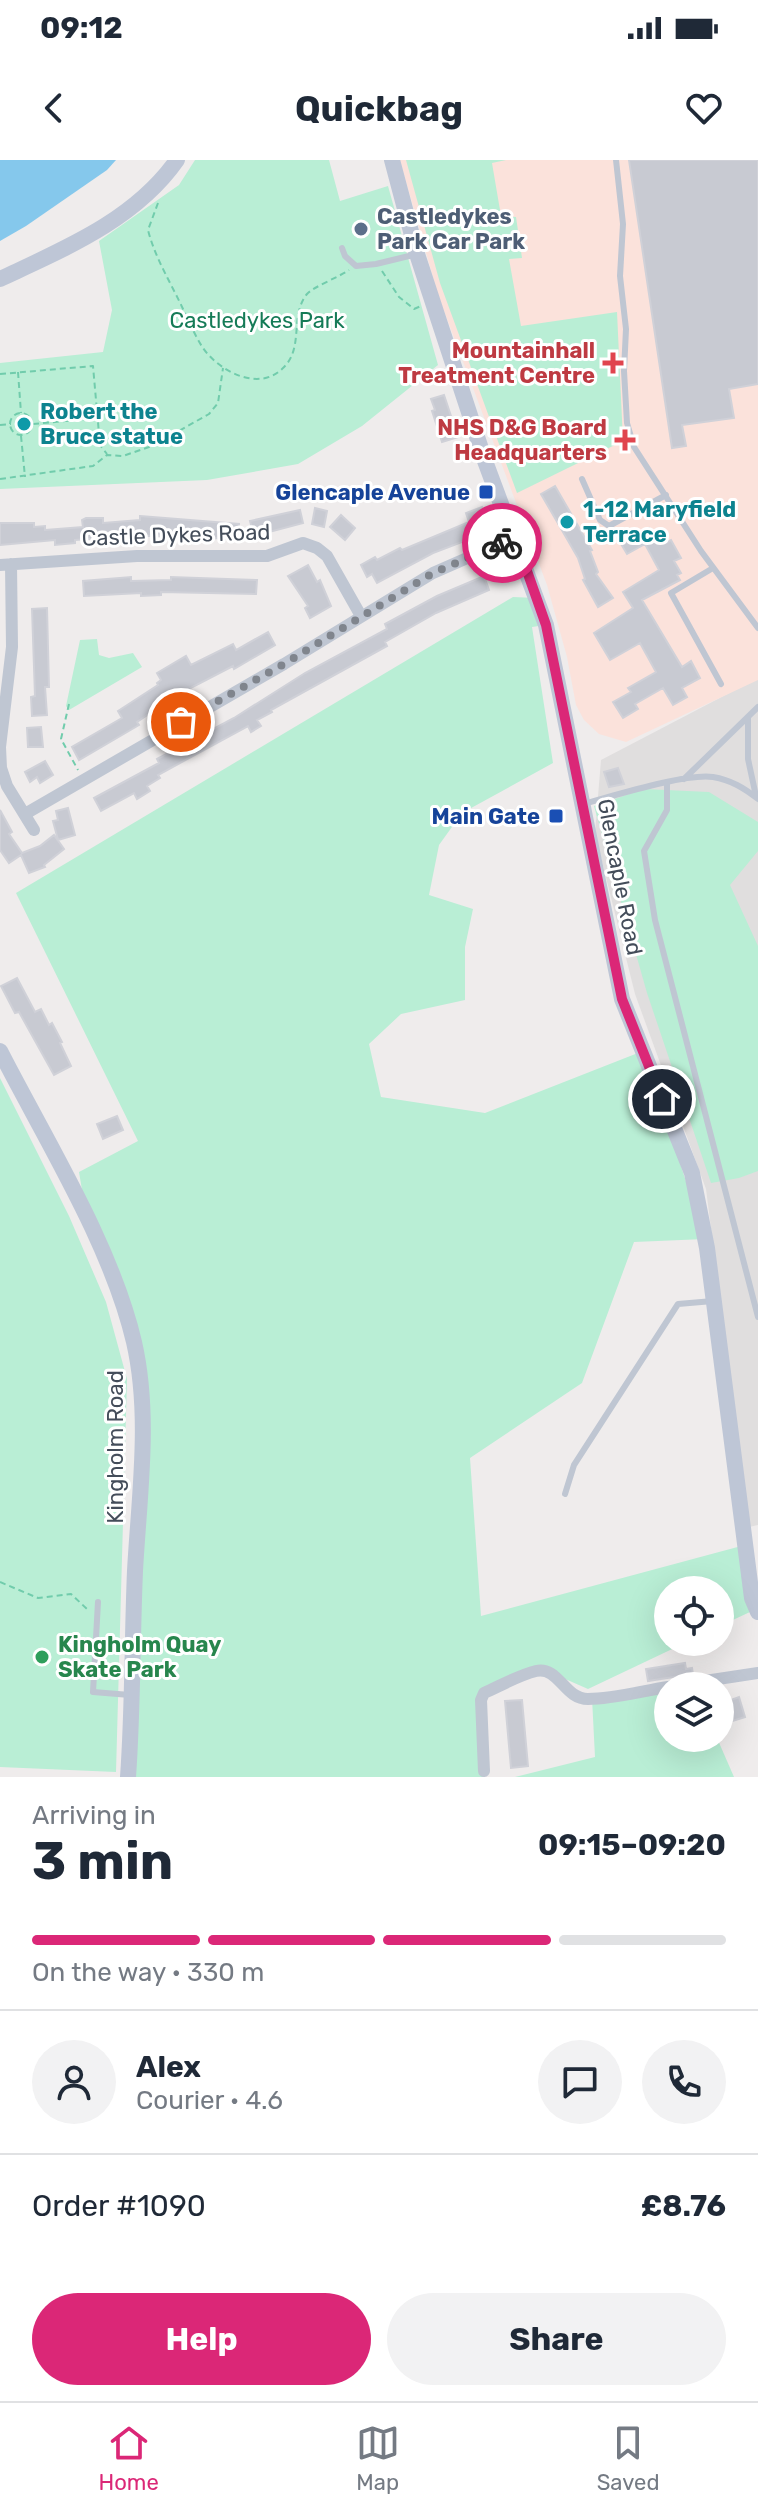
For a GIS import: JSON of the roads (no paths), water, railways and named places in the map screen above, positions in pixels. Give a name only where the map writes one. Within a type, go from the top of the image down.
[{"type":"main road","points":[[0,279],[78,243],[132,208],[177,160]]},
{"type":"main road","name":"Glencaple Road","points":[[392,160],[417,254],[485,461],[546,625],[622,999],[692,1173],[707,1248],[752,1598],[758,1612]]},
{"type":"main road","name":"Kingholm Road","points":[[0,1051],[87,1220],[122,1297],[135,1345],[141,1398],[141,1459],[128,1777]]},
{"type":"street","points":[[25,814],[284,664],[433,573],[515,537]]},
{"type":"street","name":"Castle Dykes Road","points":[[6,564],[137,556],[267,556],[303,543],[327,556],[361,616]]},
{"type":"street","points":[[6,564],[12,647],[0,747],[1,768],[7,786],[34,830]]},
{"type":"street","points":[[484,1771],[481,1700],[484,1693],[537,1670],[547,1671],[566,1690],[586,1699],[654,1688]]},
{"type":"street","points":[[734,1677],[758,1673]]},
{"type":"lane","points":[[616,160],[623,224],[620,276],[626,329],[624,371],[627,423],[634,447],[713,568],[758,628]]},
{"type":"lane","points":[[342,248],[345,256],[356,266],[417,254]]},
{"type":"lane","points":[[582,479],[600,520],[609,526],[666,495]]},
{"type":"lane","points":[[713,568],[671,593],[721,684]]},
{"type":"lane","points":[[684,779],[758,707]]},
{"type":"lane","points":[[748,717],[748,759],[757,798]]},
{"type":"lane","points":[[583,804],[684,779],[710,776],[736,783],[757,798]]},
{"type":"lane","points":[[667,783],[667,810],[644,851],[655,920],[758,1317]]},
{"type":"lane","points":[[565,1494],[574,1465],[678,1304],[714,1300]]},
{"type":"lane","points":[[98,1602],[93,1692],[133,1695]]},
{"type":"water","points":[[0,160],[116,160],[107,170],[0,241]]},
{"type":"place","name":"Castledykes Park Car Park","points":[[361,229]]},
{"type":"place","name":"Mountainhall Treatment Centre","points":[[613,363]]},
{"type":"place","name":"Robert the Bruce statue","points":[[24,424]]},
{"type":"place","name":"NHS D&G Board Headquarters","points":[[625,440]]},
{"type":"place","name":"Glencaple Avenue","points":[[486,492]]},
{"type":"place","name":"1-12 Maryfield Terrace","points":[[567,522]]},
{"type":"place","name":"Main Gate","points":[[556,816]]},
{"type":"place","name":"Kingholm Quay Skate Park","points":[[42,1657]]},
{"type":"park label","name":"Castledykes Park","points":[[257,320]]}]
